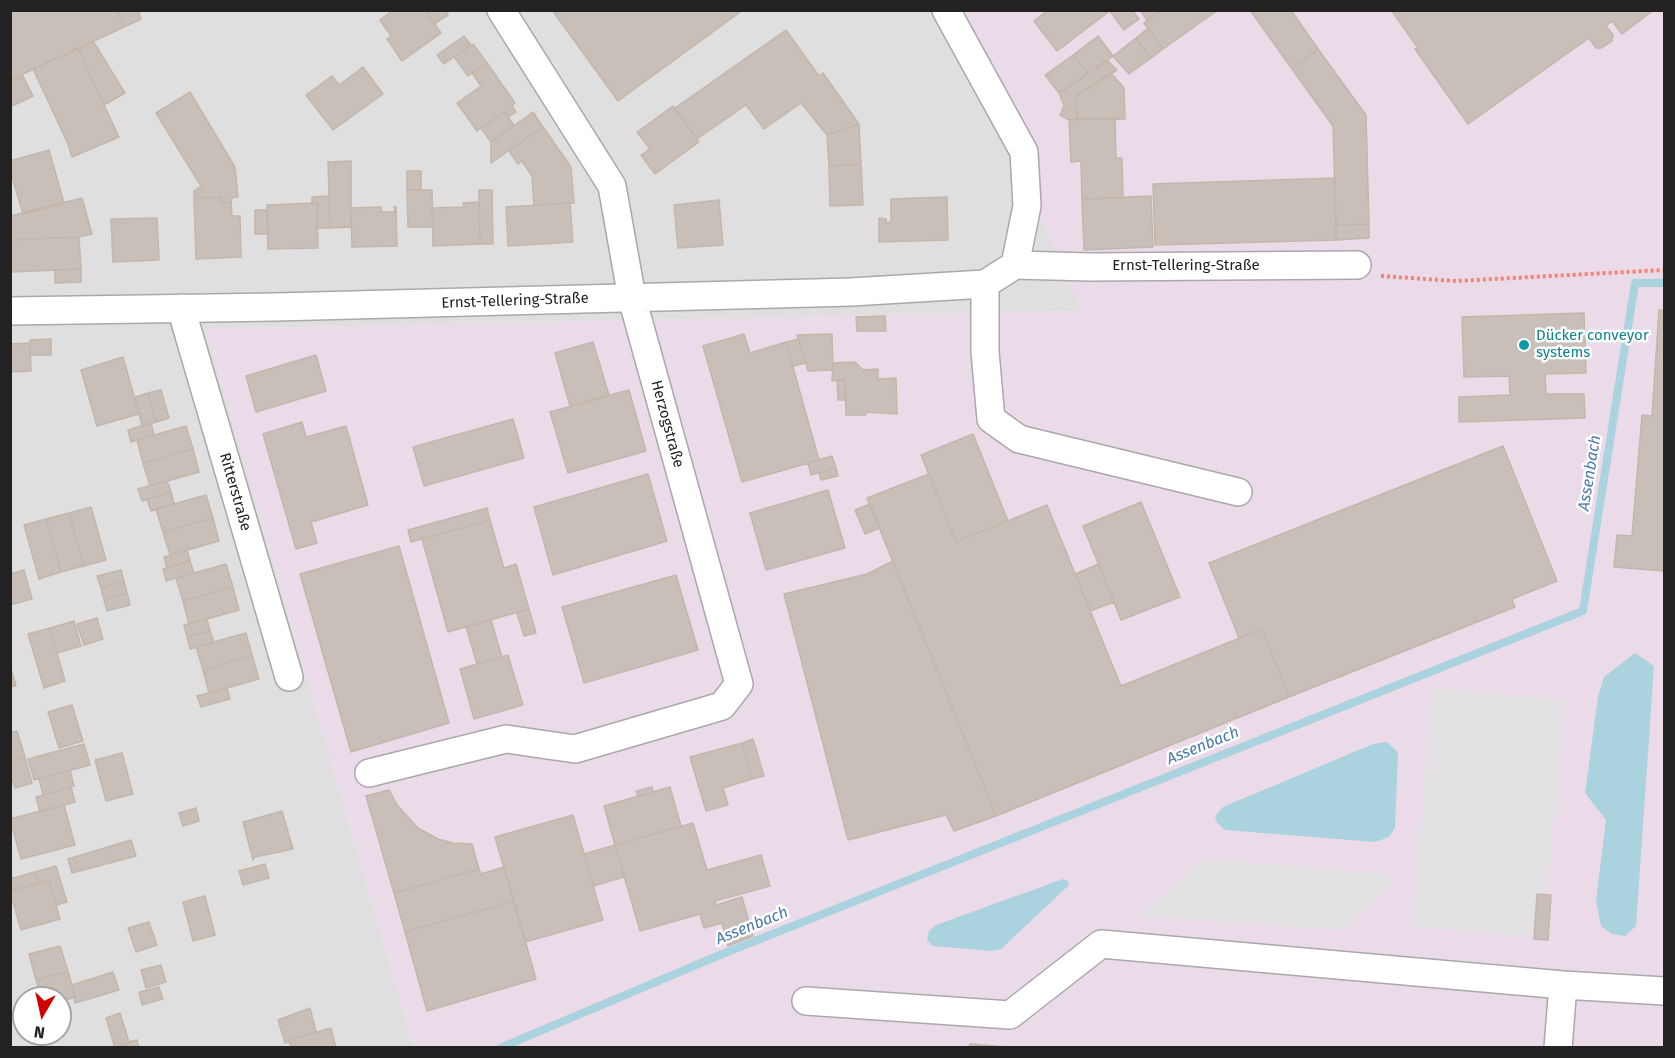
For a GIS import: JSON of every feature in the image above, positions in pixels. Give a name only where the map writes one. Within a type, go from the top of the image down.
[{"type":"street","name":"Herzogstraße","points":[[369,773],[506,740],[575,749],[722,706],[739,684],[632,297],[612,186],[501,10]]},
{"type":"street","points":[[946,10],[1024,152],[1027,206],[1015,265]]},
{"type":"street","name":"Ernst-Tellering-Straße","points":[[10,311],[851,292],[985,284],[1015,265],[1090,267],[1357,265]]},
{"type":"street","points":[[985,284],[985,352],[990,419],[1020,439],[1238,492]]},
{"type":"street","name":"Ritterstraße","points":[[181,308],[289,677]]},
{"type":"street","points":[[806,1001],[1010,1015],[1101,944],[1563,985],[1665,991]]},
{"type":"street","points":[[1558,1047],[1563,985]]},
{"type":"path","points":[[1357,265],[1382,276],[1456,281],[1665,270]]},
{"type":"shaded area","points":[[10,11],[950,11],[1082,311],[206,329],[414,1047],[11,1047]]},
{"type":"shaded area","points":[[953,11],[1664,11],[1664,1047],[414,1047],[206,329],[1081,311]]},
{"type":"shaded area","points":[[1432,688],[1565,700],[1544,938],[1412,926]]},
{"type":"shaded area","points":[[1206,859],[1384,874],[1393,883],[1341,930],[1139,916]]},
{"type":"water","points":[[1635,653],[1654,666],[1636,926],[1625,936],[1612,934],[1601,926],[1596,901],[1606,820],[1585,793],[1598,697],[1604,677]]},
{"type":"water","points":[[1387,742],[1398,752],[1395,828],[1389,837],[1375,842],[1225,830],[1217,823],[1215,816],[1223,807],[1373,744]]},
{"type":"water","points":[[1063,879],[1068,881],[1069,885],[1001,949],[992,951],[933,946],[927,940],[929,931],[936,925]]},
{"type":"building","points":[[10,10],[117,10],[124,27],[10,80]]},
{"type":"building","points":[[117,10],[138,10],[141,19],[124,27]]},
{"type":"building","points":[[393,10],[425,10],[441,33],[402,61],[387,39],[391,36],[380,20]]},
{"type":"building","points":[[425,10],[445,10],[448,15],[434,24]]},
{"type":"building","points":[[552,10],[743,10],[618,101]]},
{"type":"building","points":[[1048,10],[1111,10],[1057,51],[1034,21]]},
{"type":"building","points":[[1132,10],[1139,19],[1124,30],[1110,11]]},
{"type":"building","points":[[1140,10],[1161,10],[1147,20]]},
{"type":"building","points":[[1161,10],[1218,10],[1163,49],[1144,23]]},
{"type":"building","points":[[1250,10],[1291,10],[1318,49],[1292,69]]},
{"type":"building","points":[[1391,10],[1654,10],[1622,34],[1612,21],[1606,26],[1613,35],[1612,41],[1601,48],[1596,48],[1589,38],[1468,124],[1415,49],[1418,48]]},
{"type":"building","points":[[1148,28],[1163,49],[1151,58],[1136,38]]},
{"type":"building","points":[[786,30],[819,76],[823,73],[859,124],[827,135],[801,103],[764,129],[746,105],[697,139],[675,108]]},
{"type":"building","points":[[464,36],[471,45],[444,64],[437,55]]},
{"type":"building","points":[[1098,36],[1113,56],[1089,75],[1073,55]]},
{"type":"building","points":[[1136,38],[1151,58],[1129,74],[1113,56]]},
{"type":"building","points":[[93,41],[125,93],[104,105],[78,49]]},
{"type":"building","points":[[473,44],[487,63],[468,76],[454,57]]},
{"type":"building","points":[[78,49],[119,137],[72,157],[33,69]]},
{"type":"building","points":[[1318,49],[1366,115],[1369,224],[1336,225],[1333,126],[1292,69]]},
{"type":"building","points":[[1073,55],[1088,74],[1059,93],[1045,75]]},
{"type":"building","points":[[1107,60],[1117,70],[1076,96],[1077,119],[1069,120],[1060,115],[1064,106],[1059,93]]},
{"type":"building","points":[[487,63],[515,103],[512,106],[516,112],[508,117],[504,112],[477,131],[457,103],[481,86],[472,73]]},
{"type":"building","points":[[363,67],[383,94],[333,130],[306,95],[332,76],[339,85]]},
{"type":"building","points":[[1111,73],[1124,88],[1125,119],[1077,119],[1076,96]]},
{"type":"building","points":[[23,76],[33,96],[10,107],[10,82]]},
{"type":"building","points":[[190,92],[235,167],[238,197],[232,198],[231,203],[221,203],[221,197],[194,198],[194,191],[201,186],[156,113]]},
{"type":"building","points":[[673,106],[699,142],[655,174],[641,155],[650,149],[637,132]]},
{"type":"building","points":[[504,112],[514,125],[491,142],[481,128]]},
{"type":"building","points":[[533,112],[543,127],[491,163],[491,142]]},
{"type":"building","points":[[1120,118],[1115,120],[1116,158],[1122,158],[1123,198],[1082,199],[1081,161],[1071,162],[1069,120]]},
{"type":"building","points":[[859,124],[861,164],[829,166],[827,135]]},
{"type":"building","points":[[543,127],[571,167],[574,203],[534,205],[532,176],[522,161],[518,164],[509,151]]},
{"type":"building","points":[[49,150],[64,203],[23,214],[10,170],[10,161]]},
{"type":"building","points":[[351,161],[351,227],[330,228],[328,162]]},
{"type":"building","points":[[861,164],[863,205],[830,206],[829,166]]},
{"type":"building","points":[[407,171],[421,171],[421,190],[407,190]]},
{"type":"building","points":[[1335,178],[1336,240],[1155,245],[1153,184]]},
{"type":"building","points":[[407,190],[432,190],[433,227],[408,227]]},
{"type":"building","points":[[479,190],[492,190],[493,244],[480,244]]},
{"type":"building","points":[[329,196],[330,228],[317,228],[317,203],[312,204],[312,197]]},
{"type":"building","points":[[1151,196],[1153,247],[1084,250],[1082,199]]},
{"type":"building","points":[[221,197],[221,203],[231,203],[232,216],[240,216],[241,257],[196,259],[194,198]]},
{"type":"building","points":[[947,197],[948,240],[879,242],[879,218],[886,219],[886,223],[891,222],[891,199]]},
{"type":"building","points":[[82,198],[92,234],[79,237],[10,240],[10,216]]},
{"type":"building","points":[[719,200],[723,245],[678,248],[674,205]]},
{"type":"building","points":[[479,202],[480,244],[433,246],[432,208],[464,207],[463,203]]},
{"type":"building","points":[[317,203],[318,248],[268,249],[267,205]]},
{"type":"building","points":[[570,203],[573,242],[508,246],[506,207]]},
{"type":"building","points":[[381,207],[381,212],[395,212],[394,207],[396,207],[397,246],[352,247],[351,208]]},
{"type":"building","points":[[255,210],[267,210],[268,234],[255,234]]},
{"type":"building","points":[[157,218],[159,260],[113,262],[111,219]]},
{"type":"building","points":[[1369,224],[1369,238],[1336,240],[1336,225]]},
{"type":"building","points":[[79,237],[81,269],[10,272],[10,240]]},
{"type":"building","points":[[81,269],[81,282],[55,283],[55,270]]},
{"type":"building","points":[[1659,310],[1664,311],[1664,571],[1614,567],[1617,535],[1632,536],[1642,415],[1652,416]]},
{"type":"building","name":"Dücker conveyor systems","points":[[1584,313],[1586,373],[1545,374],[1546,394],[1584,394],[1585,418],[1459,422],[1459,397],[1510,395],[1509,376],[1464,377],[1462,317]]},
{"type":"building","points":[[885,316],[886,331],[857,331],[856,317]]},
{"type":"building","points":[[744,334],[750,353],[786,342],[819,460],[742,482],[703,346]]},
{"type":"building","points":[[832,334],[833,370],[808,371],[797,335]]},
{"type":"building","points":[[51,339],[51,355],[30,355],[30,340]]},
{"type":"building","points":[[799,339],[805,363],[793,366],[786,342]]},
{"type":"building","points":[[593,342],[609,395],[570,406],[555,353]]},
{"type":"building","points":[[30,343],[31,371],[10,372],[10,344]]},
{"type":"building","points":[[316,355],[326,391],[256,412],[246,376]]},
{"type":"building","points":[[123,357],[139,414],[97,426],[81,370]]},
{"type":"building","points":[[855,362],[863,370],[878,369],[878,379],[896,378],[897,414],[866,412],[866,415],[846,415],[845,380],[832,381],[833,363]]},
{"type":"building","points":[[837,380],[845,380],[846,400],[838,400]]},
{"type":"building","points":[[161,390],[169,418],[156,422],[148,393]]},
{"type":"building","points":[[629,390],[646,451],[568,473],[550,412]]},
{"type":"building","points":[[148,393],[156,422],[142,426],[135,397]]},
{"type":"building","points":[[513,419],[524,458],[424,486],[413,447]]},
{"type":"building","points":[[302,422],[306,437],[346,426],[368,505],[311,522],[317,543],[296,549],[263,434]]},
{"type":"building","points":[[151,423],[154,435],[131,442],[128,430]]},
{"type":"building","points":[[186,426],[193,449],[143,463],[137,440]]},
{"type":"building","points":[[973,434],[1008,521],[956,542],[921,455]]},
{"type":"building","points":[[1503,446],[1557,581],[1512,599],[1515,607],[1289,697],[1262,629],[1239,638],[1209,563]]},
{"type":"building","points":[[193,449],[199,472],[150,486],[143,463]]},
{"type":"building","points":[[832,456],[836,468],[811,475],[808,463]]},
{"type":"building","points":[[836,468],[838,476],[821,480],[819,473]]},
{"type":"building","points":[[648,474],[667,541],[553,575],[534,507]]},
{"type":"building","points":[[929,474],[956,542],[1047,505],[1121,686],[1262,629],[1289,697],[996,816],[867,498]]},
{"type":"building","points":[[167,481],[171,492],[142,501],[138,489]]},
{"type":"building","points":[[828,490],[845,548],[766,570],[750,513]]},
{"type":"building","points":[[171,492],[174,504],[151,511],[147,499]]},
{"type":"building","points":[[206,495],[213,518],[163,532],[156,509]]},
{"type":"building","points":[[1141,502],[1180,597],[1121,620],[1083,526]]},
{"type":"building","points":[[870,504],[880,528],[865,534],[855,510]]},
{"type":"building","points":[[91,507],[106,560],[84,566],[69,513]]},
{"type":"building","points":[[487,508],[490,520],[411,542],[408,530]]},
{"type":"building","points":[[69,513],[84,566],[61,572],[46,519]]},
{"type":"building","points":[[213,518],[219,541],[170,555],[163,532]]},
{"type":"building","points":[[46,519],[61,572],[39,579],[24,525]]},
{"type":"building","points":[[490,520],[504,568],[516,564],[529,609],[448,632],[422,539]]},
{"type":"building","points":[[399,546],[449,723],[351,752],[300,574]]},
{"type":"building","points":[[187,550],[190,561],[167,568],[164,557]]},
{"type":"building","points":[[190,561],[194,573],[166,581],[163,569]]},
{"type":"building","points":[[893,561],[996,816],[954,831],[946,815],[848,840],[784,594],[867,574]]},
{"type":"building","points":[[226,564],[233,587],[183,601],[176,578]]},
{"type":"building","points":[[1099,564],[1114,602],[1090,611],[1075,574]]},
{"type":"building","points":[[24,570],[32,599],[10,605],[10,574]]},
{"type":"building","points":[[121,570],[124,581],[101,588],[97,576]]},
{"type":"building","points":[[676,575],[698,650],[584,683],[562,607]]},
{"type":"building","points":[[124,581],[127,593],[104,600],[101,588]]},
{"type":"building","points":[[233,587],[239,610],[189,624],[183,601]]},
{"type":"building","points":[[127,593],[130,605],[107,611],[104,600]]},
{"type":"building","points":[[529,609],[536,633],[524,636],[517,613]]},
{"type":"building","points":[[97,618],[103,639],[84,645],[77,624]]},
{"type":"building","points":[[207,619],[210,631],[187,637],[184,625]]},
{"type":"building","points":[[491,620],[502,657],[477,664],[466,627]]},
{"type":"building","points":[[74,621],[81,646],[57,653],[50,628]]},
{"type":"building","points":[[50,628],[65,681],[44,688],[28,634]]},
{"type":"building","points":[[210,631],[214,642],[190,649],[187,637]]},
{"type":"building","points":[[246,633],[252,655],[203,670],[196,647]]},
{"type":"building","points":[[252,655],[259,679],[209,693],[203,670]]},
{"type":"building","points":[[508,655],[523,705],[474,719],[460,669]]},
{"type":"building","points":[[10,665],[16,686],[10,687]]},
{"type":"building","points":[[227,688],[230,699],[201,707],[197,696]]},
{"type":"building","points":[[72,705],[83,741],[59,748],[48,712]]},
{"type":"building","points":[[17,731],[25,757],[10,761],[10,733]]},
{"type":"building","points":[[753,739],[764,776],[752,779],[742,743]]},
{"type":"building","points":[[742,743],[752,779],[723,788],[728,805],[706,811],[690,757]]},
{"type":"building","points":[[84,744],[90,765],[34,780],[28,759]]},
{"type":"building","points":[[122,753],[133,794],[106,801],[95,760]]},
{"type":"building","points":[[25,757],[32,783],[15,788],[10,772],[10,761]]},
{"type":"building","points":[[70,770],[74,786],[43,795],[39,779]]},
{"type":"building","points":[[71,787],[75,802],[40,812],[36,797]]},
{"type":"building","points":[[652,787],[653,792],[638,797],[636,791]]},
{"type":"building","points":[[670,787],[681,826],[615,845],[604,806]]},
{"type":"building","points":[[389,790],[397,805],[418,828],[438,839],[472,844],[479,869],[394,893],[366,796]]},
{"type":"building","points":[[64,805],[75,845],[21,859],[10,819]]},
{"type":"building","points":[[196,808],[199,821],[183,826],[179,813]]},
{"type":"building","points":[[282,811],[293,849],[255,857],[253,860],[243,822]]},
{"type":"building","points":[[573,815],[603,920],[525,942],[495,837]]},
{"type":"building","points":[[693,823],[707,870],[761,855],[770,886],[715,901],[716,905],[742,897],[753,936],[728,946],[722,923],[704,928],[700,914],[640,931],[615,845]]},
{"type":"building","points":[[131,840],[136,856],[72,873],[68,859]]},
{"type":"building","points":[[615,845],[624,877],[593,886],[584,854]]},
{"type":"building","points":[[265,864],[269,878],[243,885],[239,871]]},
{"type":"building","points":[[56,866],[67,902],[56,905],[49,880],[39,883],[35,872]]},
{"type":"building","points":[[504,867],[514,901],[405,932],[394,893],[479,869],[481,874]]},
{"type":"building","points":[[35,872],[39,883],[13,890],[10,879]]},
{"type":"building","points":[[49,880],[60,919],[21,930],[10,891]]},
{"type":"building","points":[[1537,894],[1551,895],[1548,940],[1534,939]]},
{"type":"building","points":[[205,896],[215,935],[193,941],[183,902]]},
{"type":"building","points":[[514,901],[536,979],[427,1011],[405,932]]},
{"type":"building","points":[[149,922],[157,945],[136,952],[128,928]]},
{"type":"building","points":[[60,946],[68,971],[36,980],[29,954]]},
{"type":"building","points":[[161,965],[166,982],[146,988],[141,970]]},
{"type":"building","points":[[68,971],[75,997],[72,998],[72,986],[38,986],[36,980]]},
{"type":"building","points":[[113,972],[119,990],[75,1003],[72,985]]},
{"type":"building","points":[[159,987],[163,999],[142,1005],[139,992]]},
{"type":"building","points":[[310,1008],[316,1032],[285,1043],[278,1020]]},
{"type":"building","points":[[120,1013],[129,1042],[137,1040],[139,1048],[128,1048],[127,1044],[115,1048],[106,1018]]},
{"type":"building","points":[[331,1028],[336,1048],[291,1048],[289,1040]]},
{"type":"building","points":[[970,1044],[1019,1048],[969,1048]]},
{"type":"waterway","name":"Assenbach","points":[[500,1048],[715,957],[1583,611],[1635,283],[1664,283]]},
{"type":"place","name":"Dücker conveyor systems","points":[[1524,345]]}]
